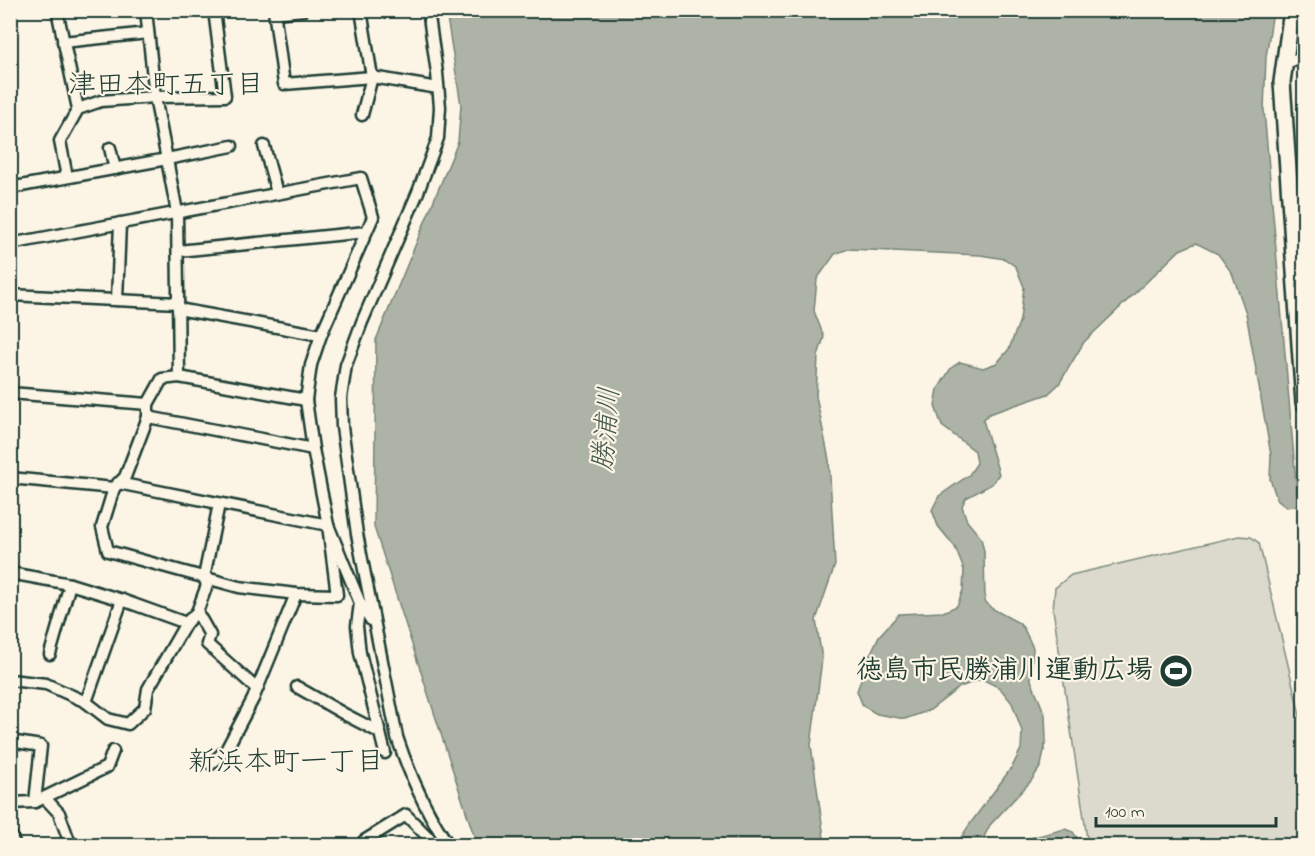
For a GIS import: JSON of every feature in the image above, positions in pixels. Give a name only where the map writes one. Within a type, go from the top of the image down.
[{"type":"street","points":[[57,10],[78,110]]},
{"type":"street","points":[[146,10],[155,97],[177,212],[179,377]]},
{"type":"street","points":[[67,177],[60,141],[78,110],[100,101],[225,96],[214,10]]},
{"type":"street","points":[[303,10],[274,12],[284,84],[372,77],[438,88]]},
{"type":"street","points":[[361,10],[372,77],[362,115]]},
{"type":"street","points":[[428,10],[440,107],[438,138],[346,365],[341,398],[342,427],[357,534],[397,737],[416,788],[449,846]]},
{"type":"street","points":[[1292,10],[1282,82],[1298,206],[1305,403]]},
{"type":"street","points":[[63,42],[148,33]]},
{"type":"street","points":[[1284,62],[1305,59]]},
{"type":"street","points":[[10,188],[232,146]]},
{"type":"street","points":[[264,146],[277,193]]},
{"type":"street","points":[[110,148],[115,169]]},
{"type":"street","points":[[10,244],[361,178],[373,217],[321,334],[311,365],[306,400],[328,525],[337,595],[296,594],[239,587],[108,551],[102,527],[116,486],[125,477],[148,417],[148,404],[162,379],[179,377],[306,400]]},
{"type":"street","points":[[117,300],[120,223]]},
{"type":"street","points":[[178,251],[366,232]]},
{"type":"street","points":[[10,295],[117,300],[178,306],[321,334]]},
{"type":"street","points":[[10,393],[148,404]]},
{"type":"street","points":[[148,417],[313,449]]},
{"type":"street","points":[[10,477],[116,486],[328,525]]},
{"type":"street","points":[[10,680],[46,684],[86,702],[108,720],[128,724],[145,708],[148,689],[186,623],[197,612],[207,585],[204,577],[219,504]]},
{"type":"street","points":[[328,525],[360,603],[375,625]]},
{"type":"street","points":[[10,573],[69,584],[186,623]]},
{"type":"street","points":[[50,654],[69,584]]},
{"type":"street","points":[[211,764],[226,750],[257,689],[296,594]]},
{"type":"street","points":[[86,702],[122,600]]},
{"type":"street","points":[[360,603],[357,626],[360,653],[385,753]]},
{"type":"street","points":[[197,612],[210,635],[207,644],[257,689]]},
{"type":"street","points":[[297,687],[379,732]]},
{"type":"street","points":[[10,741],[41,746],[40,800]]},
{"type":"street","points":[[10,803],[40,800],[107,767],[113,751]]},
{"type":"street","points":[[40,800],[59,813],[71,846]]},
{"type":"street","points":[[363,844],[406,815],[437,846]]},
{"type":"street","points":[[10,833],[15,846]]},
{"type":"shaded area","name":"徳島市民勝浦川運動広場","points":[[1239,536],[1251,537],[1259,543],[1304,732],[1304,845],[1088,845],[1053,609],[1055,588],[1071,575]]},
{"type":"water","name":"勝浦川","points":[[446,11],[1273,11],[1266,57],[1264,110],[1298,505],[1287,507],[1277,499],[1270,479],[1271,455],[1246,313],[1232,273],[1218,254],[1196,243],[1180,250],[1084,342],[1059,384],[1048,394],[989,414],[983,420],[999,474],[992,484],[966,498],[962,506],[967,521],[981,538],[984,551],[985,601],[991,608],[1019,623],[1033,648],[1031,680],[1045,715],[1046,740],[1041,766],[1031,781],[990,825],[984,837],[988,845],[956,845],[1012,767],[1021,749],[1022,731],[1012,703],[1000,688],[982,679],[960,687],[930,710],[905,719],[877,714],[863,706],[857,691],[879,636],[899,614],[943,612],[957,606],[963,590],[964,570],[955,547],[938,526],[932,510],[939,496],[969,475],[977,463],[975,451],[942,426],[935,406],[938,389],[951,368],[960,362],[983,368],[997,363],[1009,349],[1020,320],[1024,287],[1016,267],[1005,259],[980,255],[848,249],[835,254],[817,279],[814,311],[824,337],[818,356],[816,396],[829,460],[835,565],[816,620],[822,659],[811,745],[825,845],[477,845],[374,527],[376,340],[458,142],[461,105]]},
{"type":"water","points":[[1065,829],[1073,832],[1080,845],[1003,845]]},
{"type":"place","name":"徳島市民勝浦川運動広場","points":[[1176,671]]},
{"type":"district","name":"津田本町五丁目","points":[[166,86]]},
{"type":"district","name":"新浜本町一丁目","points":[[286,763]]}]
